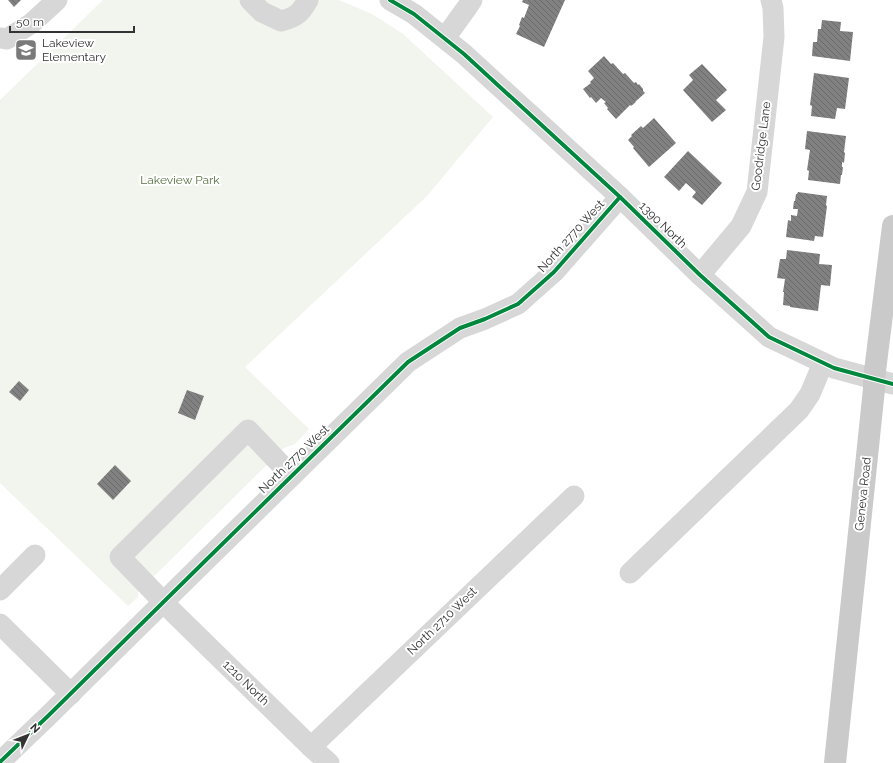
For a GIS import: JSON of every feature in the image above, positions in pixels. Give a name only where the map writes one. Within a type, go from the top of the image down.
[{"type":"main road","name":"Geneva Road","points":[[835,763],[874,395],[883,382],[893,226]]},
{"type":"street","points":[[0,38],[7,39],[32,23],[57,0]]},
{"type":"street","points":[[250,0],[262,12],[281,21],[293,18],[303,9],[308,0]]},
{"type":"street","name":"1390 North","points":[[390,0],[414,14],[464,54],[620,197],[700,275],[768,337],[834,368],[883,382]]},
{"type":"street","points":[[445,38],[472,0]]},
{"type":"street","name":"Goodridge Lane","points":[[700,275],[741,226],[757,192],[774,37],[773,8],[771,0]]},
{"type":"street","name":"North 2770 West","points":[[0,762],[408,362],[460,328],[485,319],[518,304],[554,272],[620,197]]},
{"type":"street","points":[[630,573],[799,410],[810,394],[823,363]]},
{"type":"street","name":"1210 North","points":[[292,476],[248,430],[120,557],[163,602],[329,763]]},
{"type":"street","name":"North 2710 West","points":[[311,747],[574,496]]},
{"type":"street","points":[[0,590],[35,555]]},
{"type":"street","points":[[0,624],[71,694]]},
{"type":"green space","name":"Lakeview Park","points":[[103,0],[339,0],[372,14],[403,34],[493,117],[427,196],[245,367],[309,429],[295,444],[284,448],[138,592],[138,597],[128,606],[0,483],[0,100]]},
{"type":"building","points":[[8,0],[21,0],[14,7]]},
{"type":"building","points":[[523,0],[565,0],[544,47],[516,34],[522,17],[524,18],[529,5],[522,2]]},
{"type":"building","points":[[822,20],[841,22],[840,31],[853,32],[850,61],[812,56],[813,42],[817,42],[818,29],[821,29]]},
{"type":"building","points":[[604,56],[623,74],[625,73],[634,83],[636,82],[638,85],[639,84],[645,93],[616,119],[607,109],[608,108],[604,103],[606,102],[601,98],[596,103],[583,89],[591,83],[590,82],[594,78],[588,71]]},
{"type":"building","points":[[702,64],[727,90],[716,100],[726,110],[712,122],[683,90],[693,80],[689,75]]},
{"type":"building","points":[[814,73],[849,78],[845,109],[837,108],[835,119],[811,116],[812,106],[810,105]]},
{"type":"building","points":[[654,118],[676,143],[649,167],[628,140],[632,136],[631,135],[641,126],[643,128]]},
{"type":"building","points":[[807,131],[846,136],[844,163],[842,162],[843,167],[840,184],[808,180],[809,171],[807,170],[810,150],[805,149]]},
{"type":"building","points":[[688,151],[722,183],[702,205],[692,197],[696,192],[686,183],[679,191],[664,177]]},
{"type":"building","points":[[798,192],[827,196],[823,237],[815,236],[814,241],[786,237],[788,220],[791,221],[791,215],[797,216],[798,209],[793,209],[796,194]]},
{"type":"building","points":[[787,250],[820,254],[819,264],[832,265],[830,286],[821,285],[818,311],[783,305],[785,279],[777,278],[780,259],[786,259]]},
{"type":"building","points":[[19,381],[29,390],[20,401],[9,392]]},
{"type":"building","points":[[187,390],[204,396],[195,420],[178,413]]},
{"type":"building","points":[[115,465],[131,481],[113,500],[97,484]]},
{"type":"cycle path","points":[[390,0],[414,14],[464,54],[620,197],[700,275],[769,337],[834,368],[893,384]]},
{"type":"cycle path","points":[[0,762],[408,362],[460,328],[485,319],[518,304],[554,272],[620,197]]},
{"type":"place","name":"Lakeview Elementary","points":[[26,50]]}]
